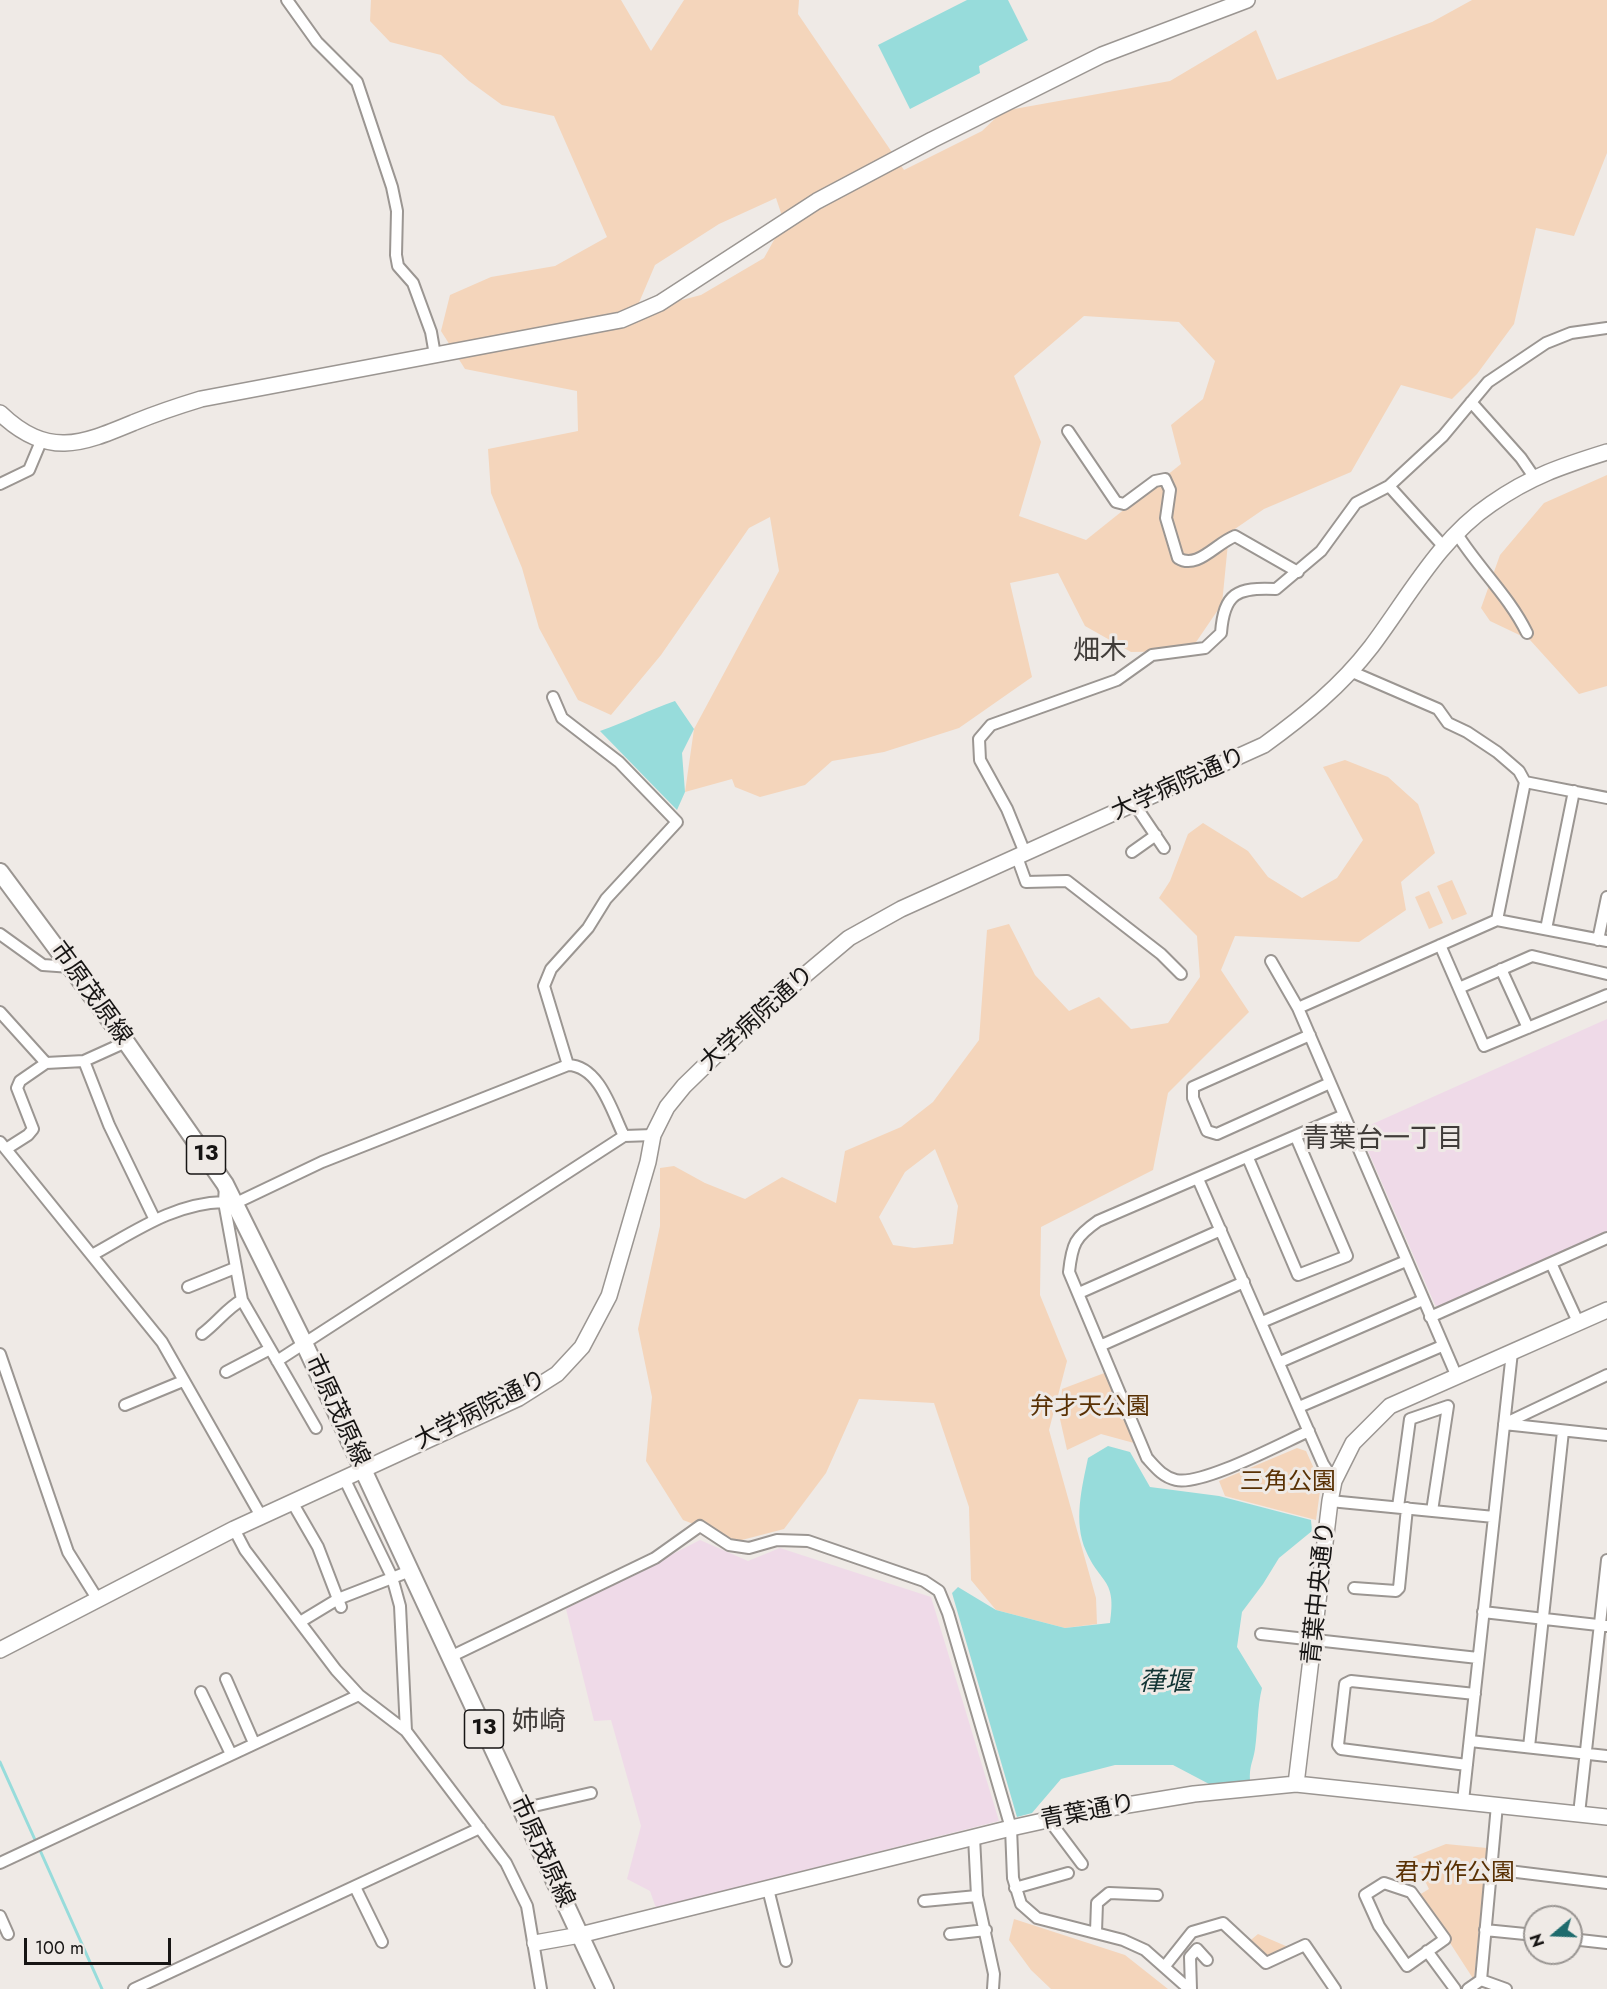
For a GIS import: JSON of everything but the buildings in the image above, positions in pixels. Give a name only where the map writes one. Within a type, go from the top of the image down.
[{"type":"main road","name":"市原茂原線","points":[[0,872],[126,1042],[225,1184],[230,1202],[304,1342],[605,1989]]},
{"type":"street","points":[[287,0],[316,42],[357,82],[392,187],[397,211],[398,266],[413,283],[431,332],[435,355]]},
{"type":"street","points":[[0,414],[12,425],[42,439],[64,443],[98,439],[171,408],[201,399],[621,320],[694,283],[817,201],[932,140],[1102,56],[1247,0]]},
{"type":"street","points":[[1181,974],[1161,954],[1067,881],[1026,882],[1008,809],[980,760],[977,749],[982,734],[991,725],[1117,680],[1152,655],[1205,648],[1221,633],[1224,608],[1232,596],[1258,588],[1276,589],[1298,572],[1322,551],[1356,503],[1389,486],[1443,436],[1488,382],[1546,343],[1571,333],[1607,328]]},
{"type":"street","points":[[1471,402],[1521,458],[1534,477]]},
{"type":"street","points":[[1068,431],[1116,502],[1124,504],[1155,482],[1165,479],[1170,490],[1166,518],[1178,558],[1185,562],[1197,561],[1219,543],[1235,536],[1298,572]]},
{"type":"street","points":[[0,484],[29,470],[42,439]]},
{"type":"street","name":"大学病院通り","points":[[0,1650],[234,1529],[519,1398],[557,1374],[582,1347],[609,1296],[648,1162],[653,1135],[667,1107],[684,1086],[755,1017],[849,938],[901,909],[1264,746],[1313,710],[1350,671],[1444,548],[1490,504],[1544,472],[1607,452]]},
{"type":"street","points":[[1389,486],[1444,548]]},
{"type":"street","points":[[1457,534],[1471,556],[1509,600],[1527,633]]},
{"type":"street","points":[[1350,671],[1438,709],[1448,723],[1467,732],[1497,752],[1519,771],[1525,782],[1497,920]]},
{"type":"street","points":[[553,697],[566,722],[619,762],[677,822],[606,899],[588,928],[551,969],[544,986],[568,1065]]},
{"type":"street","points":[[1525,782],[1607,798]]},
{"type":"street","points":[[1546,929],[1574,792]]},
{"type":"street","points":[[1135,805],[1164,848]]},
{"type":"street","points":[[1132,852],[1156,836]]},
{"type":"street","points":[[1298,1008],[1497,920],[1603,941],[1607,897]]},
{"type":"street","points":[[0,934],[43,965],[71,967]]},
{"type":"street","points":[[1440,945],[1484,1046],[1607,994]]},
{"type":"street","points":[[1458,988],[1532,956],[1607,974]]},
{"type":"street","points":[[1271,961],[1298,1008],[1457,1377]]},
{"type":"street","points":[[1501,969],[1528,1028]]},
{"type":"street","points":[[0,1012],[46,1063]]},
{"type":"street","points":[[1310,1035],[1193,1086],[1193,1098],[1207,1131],[1217,1134],[1330,1083]]},
{"type":"street","points":[[126,1042],[84,1061],[46,1063],[20,1081],[17,1088],[33,1129],[28,1135],[3,1145],[162,1342],[261,1516]]},
{"type":"street","points":[[84,1061],[96,1085],[109,1125],[155,1220]]},
{"type":"street","points":[[92,1255],[155,1220],[199,1203],[230,1202],[322,1162],[568,1065],[578,1066],[597,1083],[624,1136]]},
{"type":"street","points":[[1309,1431],[1198,1480],[1175,1480],[1160,1472],[1148,1458],[1102,1345],[1069,1272],[1072,1248],[1081,1233],[1098,1221],[1344,1115]]},
{"type":"street","points":[[277,1361],[624,1136],[653,1135]]},
{"type":"street","points":[[1248,1158],[1298,1275],[1347,1256],[1296,1137]]},
{"type":"street","points":[[1198,1179],[1309,1431],[1334,1481]]},
{"type":"street","points":[[230,1202],[235,1268],[243,1300],[316,1428]]},
{"type":"street","points":[[1079,1293],[1221,1230]]},
{"type":"street","points":[[1430,1317],[1607,1238]]},
{"type":"street","points":[[1262,1322],[1406,1261]]},
{"type":"street","points":[[1551,1263],[1578,1322]]},
{"type":"street","points":[[188,1287],[235,1268]]},
{"type":"street","points":[[1102,1345],[1244,1282]]},
{"type":"street","points":[[202,1334],[222,1318],[230,1306],[243,1300]]},
{"type":"street","points":[[1280,1362],[1423,1300]]},
{"type":"street","name":"青葉中央通り","points":[[1296,1784],[1330,1501],[1334,1481],[1353,1443],[1390,1406],[1607,1311]]},
{"type":"street","points":[[1299,1407],[1442,1346]]},
{"type":"street","points":[[226,1372],[270,1348]]},
{"type":"street","points":[[1463,1801],[1512,1353]]},
{"type":"street","points":[[0,1354],[68,1552],[98,1600]]},
{"type":"street","points":[[1504,1424],[1607,1375]]},
{"type":"street","points":[[125,1405],[183,1380]]},
{"type":"street","points":[[1354,1588],[1396,1591],[1399,1588],[1402,1508],[1410,1419],[1448,1406],[1432,1511]]},
{"type":"street","points":[[1504,1424],[1607,1436]]},
{"type":"street","points":[[1529,1747],[1563,1431]]},
{"type":"street","points":[[344,1478],[392,1577],[400,1606],[406,1731]]},
{"type":"street","points":[[1330,1501],[1494,1517]]},
{"type":"street","points":[[292,1502],[318,1547],[340,1603]]},
{"type":"street","points":[[450,1657],[655,1558],[700,1526],[729,1545],[749,1548],[777,1540],[808,1541],[924,1581],[939,1591],[1011,1828],[1015,1888],[1021,1904],[1037,1918],[1095,1932],[1145,1950],[1190,1989]]},
{"type":"street","points":[[234,1529],[245,1550],[336,1670],[359,1695],[406,1731],[506,1863],[527,1906],[541,1989]]},
{"type":"street","points":[[1579,1814],[1603,1626],[1607,1560]]},
{"type":"street","points":[[300,1622],[392,1577],[410,1571]]},
{"type":"street","points":[[1483,1612],[1603,1626]]},
{"type":"street","points":[[1261,1634],[1479,1658]]},
{"type":"street","points":[[226,1679],[254,1743]]},
{"type":"street","points":[[1467,1765],[1341,1749],[1338,1745],[1346,1684],[1351,1682],[1475,1694]]},
{"type":"street","points":[[201,1692],[231,1754]]},
{"type":"street","points":[[0,1863],[359,1695]]},
{"type":"street","points":[[1470,1741],[1607,1756]]},
{"type":"street","name":"青葉通り","points":[[535,1943],[580,1935],[1011,1828],[1079,1813],[1194,1794],[1296,1784],[1607,1817]]},
{"type":"street","points":[[521,1809],[591,1793]]},
{"type":"street","points":[[1481,1980],[1497,1805]]},
{"type":"street","points":[[1049,1821],[1082,1864]]},
{"type":"street","points":[[134,1989],[480,1828]]},
{"type":"street","points":[[974,1837],[977,1896],[994,1974],[993,1989]]},
{"type":"street","points":[[1492,1869],[1607,1883]]},
{"type":"street","points":[[1015,1888],[1068,1872]]},
{"type":"street","points":[[1384,1883],[1411,1892],[1445,1939],[1427,1951],[1407,1966],[1379,1926],[1365,1895],[1384,1883]]},
{"type":"street","points":[[355,1887],[382,1942]]},
{"type":"street","points":[[768,1889],[786,1961]]},
{"type":"street","points":[[1095,1932],[1097,1903],[1109,1893],[1157,1895]]},
{"type":"street","points":[[924,1901],[977,1896]]},
{"type":"street","points":[[0,1916],[8,1934]]},
{"type":"street","points":[[1165,1966],[1192,1932],[1223,1923],[1266,1963],[1305,1945],[1335,1989]]},
{"type":"street","points":[[950,1934],[986,1930]]},
{"type":"street","points":[[1485,1930],[1523,1934]]},
{"type":"street","points":[[1583,1940],[1607,1943]]},
{"type":"street","points":[[1190,1989],[1190,1957],[1197,1949],[1207,1960]]},
{"type":"street","points":[[1427,1951],[1455,1989]]},
{"type":"street","points":[[1468,1989],[1481,1980]]},
{"type":"street","points":[[1481,1980],[1506,1989]]},
{"type":"shaded area","points":[[1607,1019],[1607,1234],[1438,1307],[1435,1305],[1359,1130]]},
{"type":"shaded area","points":[[700,1540],[748,1561],[780,1548],[931,1597],[999,1821],[656,1908],[650,1891],[627,1879],[641,1826],[611,1720],[594,1721],[566,1609]]},
{"type":"green space","points":[[371,0],[621,0],[651,51],[684,0],[799,0],[798,14],[904,170],[982,131],[1003,111],[1170,81],[1256,30],[1277,80],[1432,22],[1472,0],[1607,0],[1607,153],[1574,236],[1536,228],[1514,324],[1477,374],[1452,399],[1401,385],[1351,472],[1264,509],[1229,533],[1222,604],[1190,651],[1131,652],[1085,626],[1058,573],[1010,583],[1032,677],[959,728],[884,752],[832,761],[805,785],[760,797],[735,787],[732,779],[685,792],[694,729],[779,571],[770,517],[749,528],[661,655],[611,715],[578,700],[539,628],[522,568],[491,493],[488,449],[578,431],[577,391],[465,369],[441,331],[450,295],[491,277],[555,266],[607,237],[554,116],[502,105],[469,81],[441,55],[390,42],[370,21]],"holes":[[[776,198],[784,222],[764,258],[701,295],[635,312],[655,265],[719,224]],[[1084,316],[1179,322],[1215,361],[1203,399],[1171,425],[1181,464],[1086,540],[1019,516],[1041,442],[1014,376]]]},
{"type":"green space","points":[[1607,475],[1607,686],[1579,694],[1530,640],[1490,621],[1481,608],[1500,555],[1544,503]]},
{"type":"green space","points":[[1345,760],[1388,777],[1418,804],[1435,853],[1401,882],[1406,910],[1359,942],[1235,936],[1221,970],[1249,1012],[1168,1093],[1153,1170],[1041,1227],[1040,1295],[1067,1361],[1049,1430],[1096,1598],[1097,1624],[1065,1628],[996,1610],[971,1580],[969,1507],[934,1403],[859,1399],[826,1473],[784,1529],[738,1541],[683,1520],[646,1461],[652,1397],[638,1329],[660,1226],[660,1168],[674,1166],[705,1183],[745,1199],[782,1177],[836,1203],[845,1151],[901,1127],[933,1102],[979,1040],[987,930],[1009,924],[1035,975],[1069,1011],[1099,997],[1131,1029],[1168,1023],[1200,977],[1197,936],[1159,898],[1170,881],[1188,834],[1203,823],[1248,851],[1268,877],[1302,898],[1337,878],[1363,840],[1323,767]],"holes":[[[935,1149],[958,1206],[953,1244],[914,1248],[893,1245],[879,1217],[905,1172]]]},
{"type":"green space","points":[[1452,880],[1467,914],[1452,920],[1437,886]]},
{"type":"green space","points":[[1429,891],[1443,923],[1429,929],[1415,897]]},
{"type":"green space","name":"弁才天公園","points":[[1107,1372],[1134,1443],[1101,1434],[1067,1450],[1060,1419],[1062,1389]]},
{"type":"green space","name":"三角公園","points":[[1297,1448],[1306,1451],[1321,1484],[1316,1520],[1225,1496],[1219,1481]]},
{"type":"green space","name":"君ガ作公園","points":[[1446,1844],[1487,1848],[1474,1980],[1419,1895],[1429,1889],[1413,1857]]},
{"type":"green space","points":[[1014,1919],[1125,1955],[1168,1989],[1051,1989],[1031,1970],[1009,1940]]},
{"type":"green space","points":[[1258,1934],[1295,1950],[1266,1963],[1246,1944]]},
{"type":"water","points":[[967,0],[1008,0],[1028,40],[979,66],[980,73],[910,109],[878,45]]},
{"type":"water","points":[[675,701],[694,729],[682,753],[685,792],[677,810],[600,731]]},
{"type":"water","name":"葎堰","points":[[1108,1446],[1130,1452],[1150,1487],[1219,1496],[1311,1520],[1312,1531],[1279,1558],[1242,1612],[1237,1647],[1262,1688],[1250,1781],[1211,1785],[1173,1765],[1115,1765],[1061,1779],[1032,1813],[1017,1817],[952,1593],[958,1587],[996,1610],[1065,1628],[1110,1623],[1112,1608],[1109,1589],[1086,1551],[1079,1516],[1088,1458]]},
{"type":"waterway","points":[[0,1762],[36,1842]]},
{"type":"waterway","points":[[39,1848],[102,1989]]},
{"type":"district","name":"畑木","points":[[1100,652]]},
{"type":"district","name":"青葉台一丁目","points":[[1383,1140]]},
{"type":"district","name":"姉崎","points":[[539,1723]]}]
